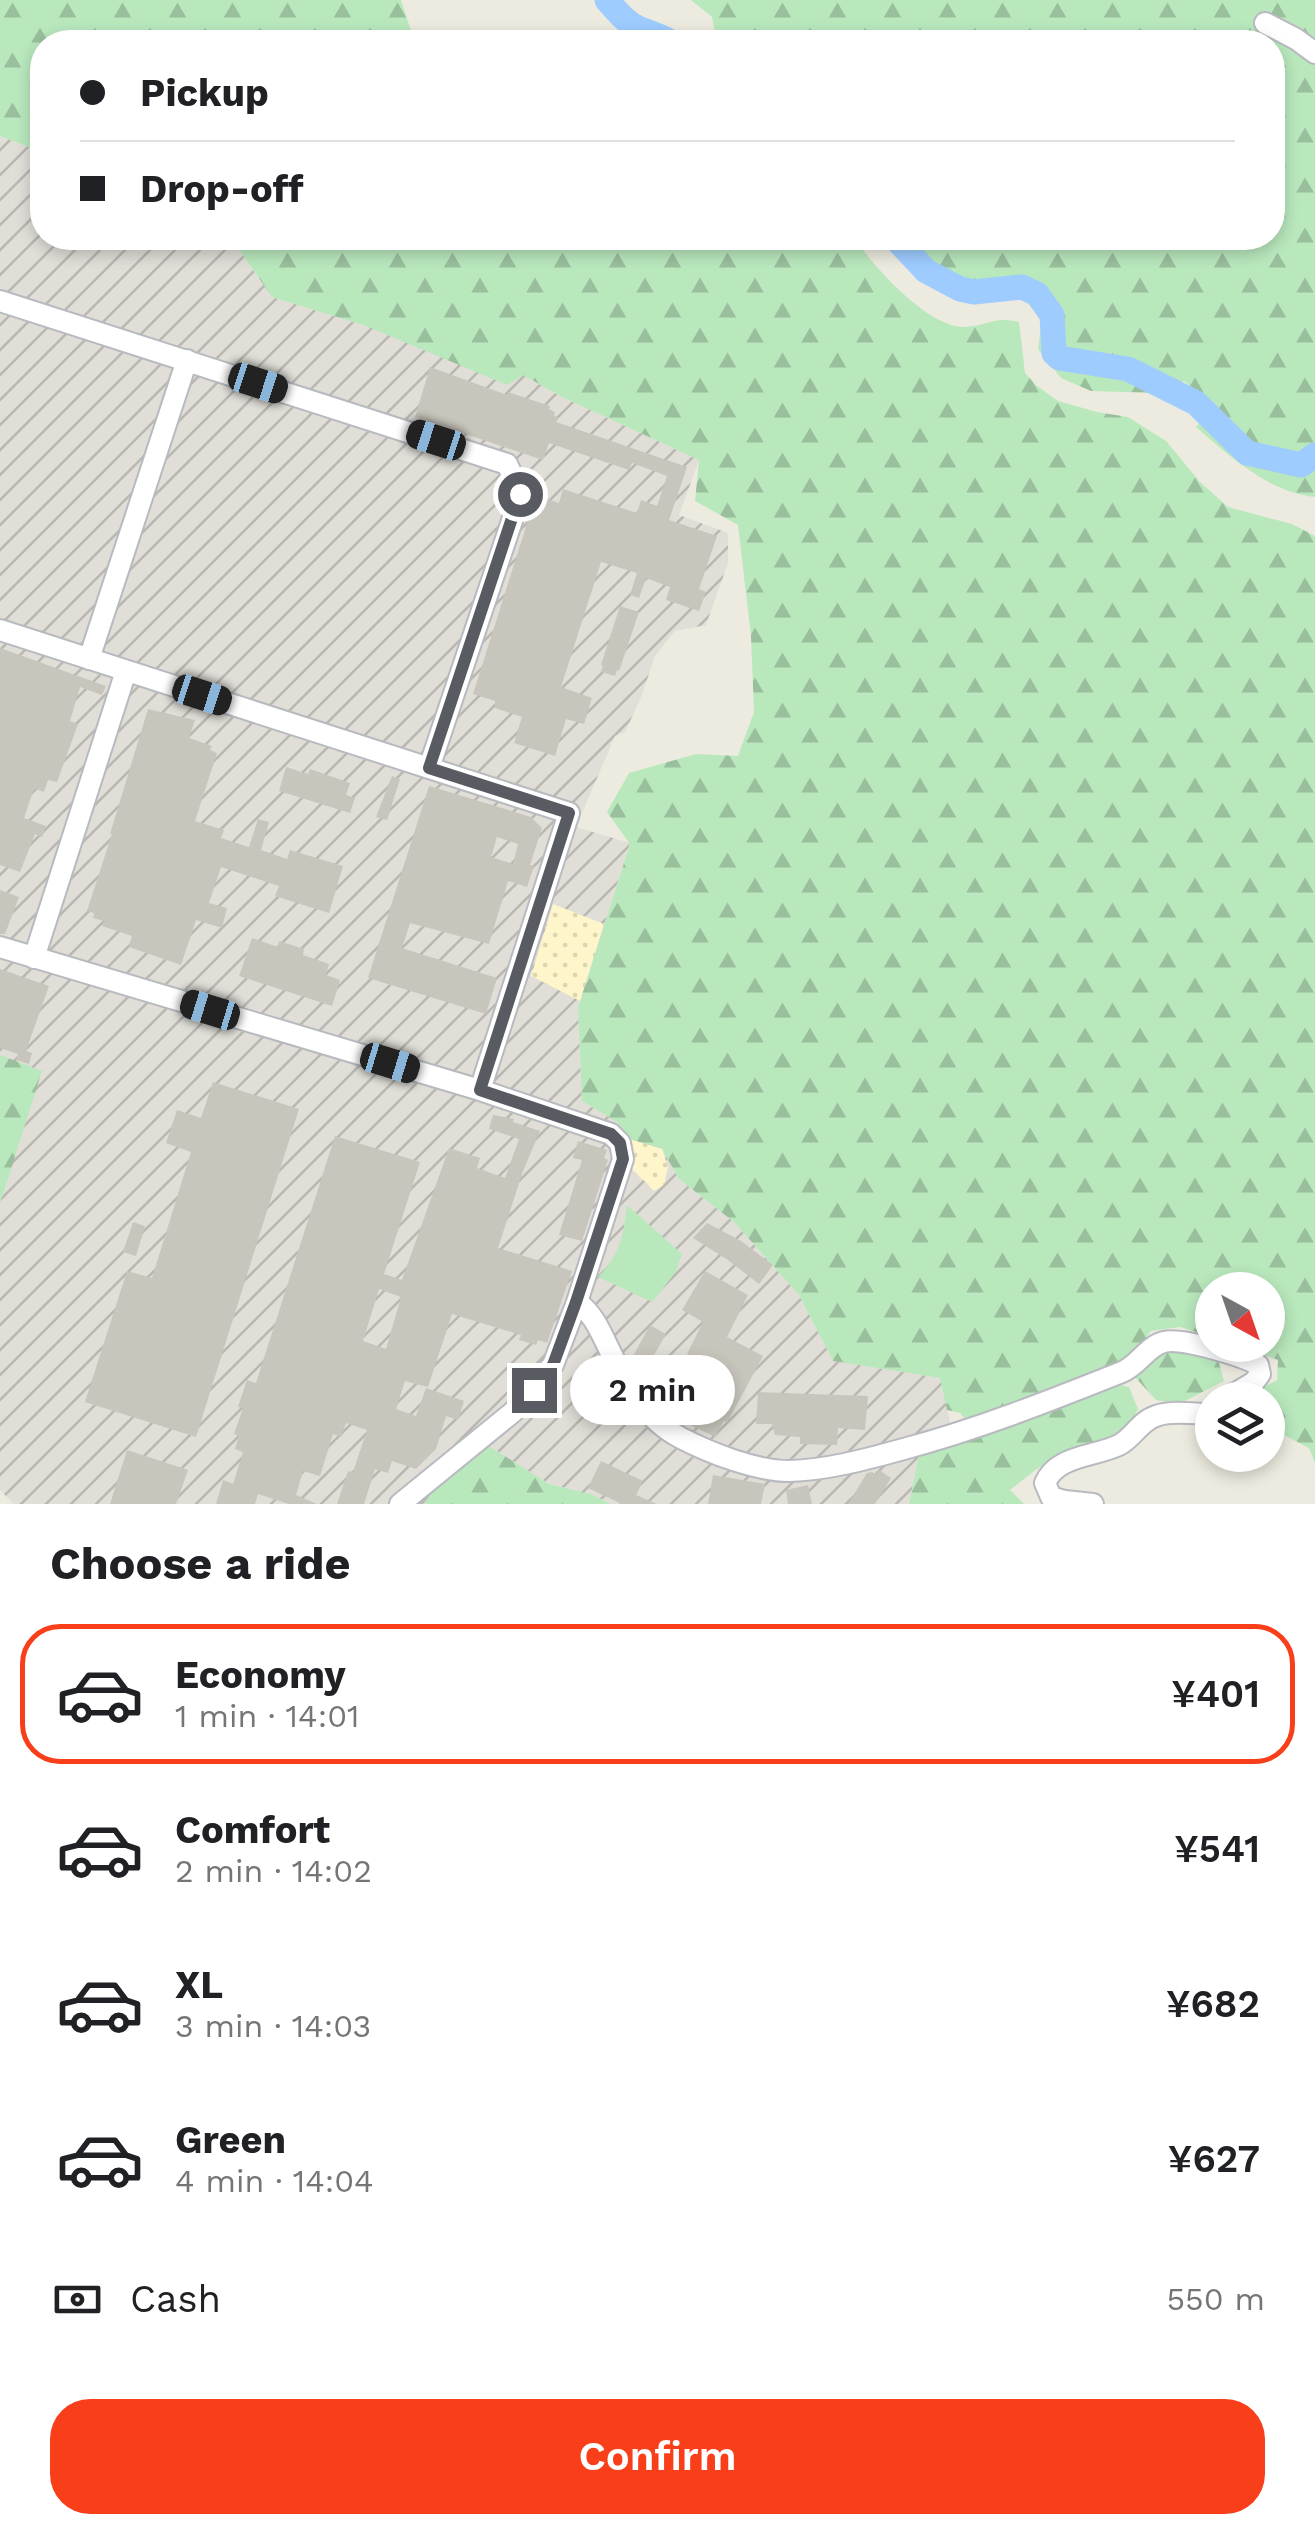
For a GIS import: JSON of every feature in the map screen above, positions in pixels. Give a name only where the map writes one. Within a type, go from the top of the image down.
[{"type":"street","points":[[1265,23],[1279,30]]},
{"type":"street","points":[[1285,33],[1315,53]]},
{"type":"street","points":[[0,301],[506,464],[520,494],[429,768]]},
{"type":"street","points":[[89,658],[187,360]]},
{"type":"street","points":[[0,630],[569,813],[480,1090]]},
{"type":"street","points":[[34,958],[126,671]]},
{"type":"street","points":[[0,947],[480,1090],[611,1134],[620,1143],[623,1159],[553,1365],[513,1412],[400,1504]]},
{"type":"street","points":[[576,1302],[597,1324],[632,1392],[664,1427],[720,1456],[786,1471],[860,1462],[966,1432],[1128,1370],[1161,1342],[1177,1340],[1248,1358],[1258,1365],[1260,1374],[1254,1382]]},
{"type":"street","points":[[1094,1504],[1051,1497],[1045,1483],[1050,1471],[1121,1444],[1142,1423],[1158,1414],[1195,1413]]},
{"type":"shaded area","points":[[0,136],[30,147],[30,250],[239,250],[272,297],[522,374],[562,397],[699,460],[679,515],[728,533],[728,563],[706,625],[675,631],[655,656],[625,732],[615,736],[576,827],[630,843],[578,1007],[582,1101],[617,1122],[624,1131],[662,1149],[679,1179],[734,1222],[799,1295],[833,1361],[941,1378],[954,1443],[919,1455],[909,1504],[610,1504],[591,1494],[549,1484],[489,1446],[435,1488],[424,1504],[14,1504],[0,1490]]},
{"type":"green space","points":[[0,0],[401,0],[411,30],[30,30],[30,147],[0,136]]},
{"type":"green space","points":[[691,0],[1315,0],[1315,497],[1266,481],[1196,427],[1213,406],[1184,381],[1156,393],[1091,391],[1061,378],[1038,349],[1044,304],[1027,291],[954,298],[917,272],[897,250],[1285,250],[1285,30],[715,30],[712,17]]},
{"type":"green space","points":[[239,250],[864,250],[919,307],[950,325],[1019,322],[1025,373],[1058,401],[1128,417],[1166,441],[1200,482],[1228,507],[1292,524],[1315,536],[1315,1463],[1309,1448],[1285,1436],[1285,1382],[1273,1382],[1277,1380],[1278,1362],[1285,1362],[1285,1272],[1195,1272],[1195,1332],[1180,1327],[1151,1331],[1126,1365],[969,1424],[960,1413],[947,1410],[940,1378],[833,1361],[799,1295],[734,1222],[679,1179],[662,1149],[626,1138],[617,1122],[582,1101],[578,1007],[630,844],[607,812],[629,773],[696,754],[738,756],[754,712],[751,636],[738,525],[695,501],[699,460],[523,375],[507,385],[366,326],[272,297]]},
{"type":"green space","points":[[0,1055],[42,1071],[0,1204]]},
{"type":"green space","points":[[627,1205],[682,1254],[675,1273],[652,1302],[598,1277],[620,1244]]},
{"type":"green space","points":[[1173,1345],[1195,1352],[1195,1362],[1219,1362],[1224,1381],[1195,1382],[1195,1396],[1179,1404],[1156,1400],[1134,1376]]},
{"type":"green space","points":[[1106,1382],[1129,1387],[1138,1409],[1127,1429],[1038,1468],[1010,1490],[1024,1504],[909,1504],[919,1454]]},
{"type":"green space","points":[[489,1446],[549,1484],[591,1494],[610,1504],[424,1504],[435,1488]]},
{"type":"sand","points":[[553,904],[604,924],[580,1001],[531,976]]},
{"type":"sand","points":[[626,1138],[662,1149],[668,1167],[664,1185],[654,1191],[632,1169]]},
{"type":"building","points":[[430,367],[550,406],[558,417],[556,422],[687,467],[669,520],[717,536],[699,589],[706,592],[699,611],[666,600],[670,587],[646,578],[639,598],[630,595],[637,573],[601,562],[561,687],[592,698],[584,724],[566,719],[555,756],[514,743],[522,717],[495,708],[495,701],[473,694],[536,495],[559,503],[563,489],[637,513],[641,500],[657,506],[667,476],[632,463],[629,470],[549,443],[543,460],[415,417]]},
{"type":"building","points":[[620,606],[639,612],[615,676],[601,672],[601,665]]},
{"type":"building","points":[[0,648],[106,686],[102,695],[80,687],[70,721],[78,724],[57,782],[48,780],[44,792],[34,788],[24,818],[46,826],[42,837],[35,834],[20,872],[0,865]]},
{"type":"building","points":[[148,709],[195,720],[189,738],[212,746],[210,750],[217,753],[195,821],[224,830],[221,838],[249,847],[258,819],[269,822],[261,850],[287,859],[290,850],[343,866],[329,913],[275,896],[279,886],[221,867],[209,903],[227,908],[222,928],[196,920],[181,965],[129,947],[132,936],[102,926],[104,921],[93,918],[94,913],[87,911]]},
{"type":"building","points":[[286,767],[308,774],[310,769],[350,783],[346,795],[355,798],[350,813],[279,791]]},
{"type":"building","points":[[392,776],[400,779],[387,820],[376,817]]},
{"type":"building","points":[[429,786],[531,817],[542,828],[527,887],[508,881],[489,944],[410,923],[402,948],[497,978],[486,1014],[368,978]],"holes":[[[497,837],[518,844],[513,864],[491,857]]]},
{"type":"building","points":[[0,890],[19,897],[5,934],[0,934]]},
{"type":"building","points":[[252,938],[278,947],[279,941],[304,949],[303,955],[329,964],[326,975],[340,980],[332,1006],[239,976]]},
{"type":"building","points":[[0,969],[49,986],[26,1051],[32,1053],[29,1064],[16,1060],[18,1054],[0,1048]]},
{"type":"building","points":[[213,1082],[299,1109],[196,1437],[85,1402],[127,1271],[152,1278],[191,1152],[166,1143],[177,1110],[201,1118]]},
{"type":"building","points":[[493,1115],[540,1131],[498,1248],[572,1271],[547,1343],[538,1340],[536,1345],[519,1340],[521,1335],[452,1314],[428,1387],[405,1381],[396,1409],[416,1416],[426,1388],[464,1401],[458,1420],[446,1416],[436,1449],[416,1469],[392,1461],[388,1473],[375,1469],[364,1504],[337,1504],[367,1430],[346,1423],[341,1437],[333,1434],[320,1476],[303,1471],[296,1495],[317,1504],[289,1504],[258,1494],[255,1504],[216,1504],[223,1480],[233,1484],[243,1452],[235,1449],[239,1436],[234,1434],[243,1408],[238,1407],[247,1380],[256,1383],[335,1136],[420,1162],[384,1274],[402,1280],[449,1148],[480,1158],[477,1168],[505,1178],[519,1139],[489,1129]],"holes":[[[379,1289],[401,1297],[386,1349],[363,1341]]]},
{"type":"building","points":[[578,1141],[607,1150],[604,1158],[608,1160],[582,1241],[559,1235],[582,1160],[573,1158]]},
{"type":"building","points":[[133,1222],[145,1226],[136,1256],[123,1252]]},
{"type":"building","points":[[707,1223],[741,1241],[773,1265],[759,1284],[693,1238]]},
{"type":"building","points":[[705,1271],[748,1295],[727,1337],[763,1356],[727,1423],[724,1421],[715,1437],[676,1418],[706,1363],[687,1354],[703,1322],[682,1310]]},
{"type":"building","points":[[650,1325],[666,1334],[647,1368],[631,1360]]},
{"type":"building","points":[[758,1392],[868,1396],[865,1430],[838,1428],[837,1445],[800,1444],[800,1437],[775,1435],[772,1424],[756,1424]]},
{"type":"building","points":[[127,1450],[188,1470],[176,1504],[110,1504]]},
{"type":"building","points":[[601,1461],[643,1481],[636,1495],[657,1504],[622,1504],[588,1488]]},
{"type":"building","points":[[879,1470],[891,1478],[875,1504],[848,1504],[867,1473],[876,1474]]},
{"type":"building","points":[[713,1475],[765,1484],[761,1504],[708,1504]]},
{"type":"building","points":[[808,1485],[812,1504],[788,1504],[786,1490]]},
{"type":"waterway","points":[[607,0],[643,30]]},
{"type":"waterway","points":[[906,250],[926,271],[960,289],[974,292],[1022,287],[1037,294],[1052,315],[1054,353],[1059,358],[1128,369],[1196,403],[1247,453],[1301,465],[1315,455]]},
{"type":"route","points":[[520,494],[429,768],[569,813],[480,1090],[611,1134],[620,1143],[623,1159],[553,1365],[534,1390]]}]
